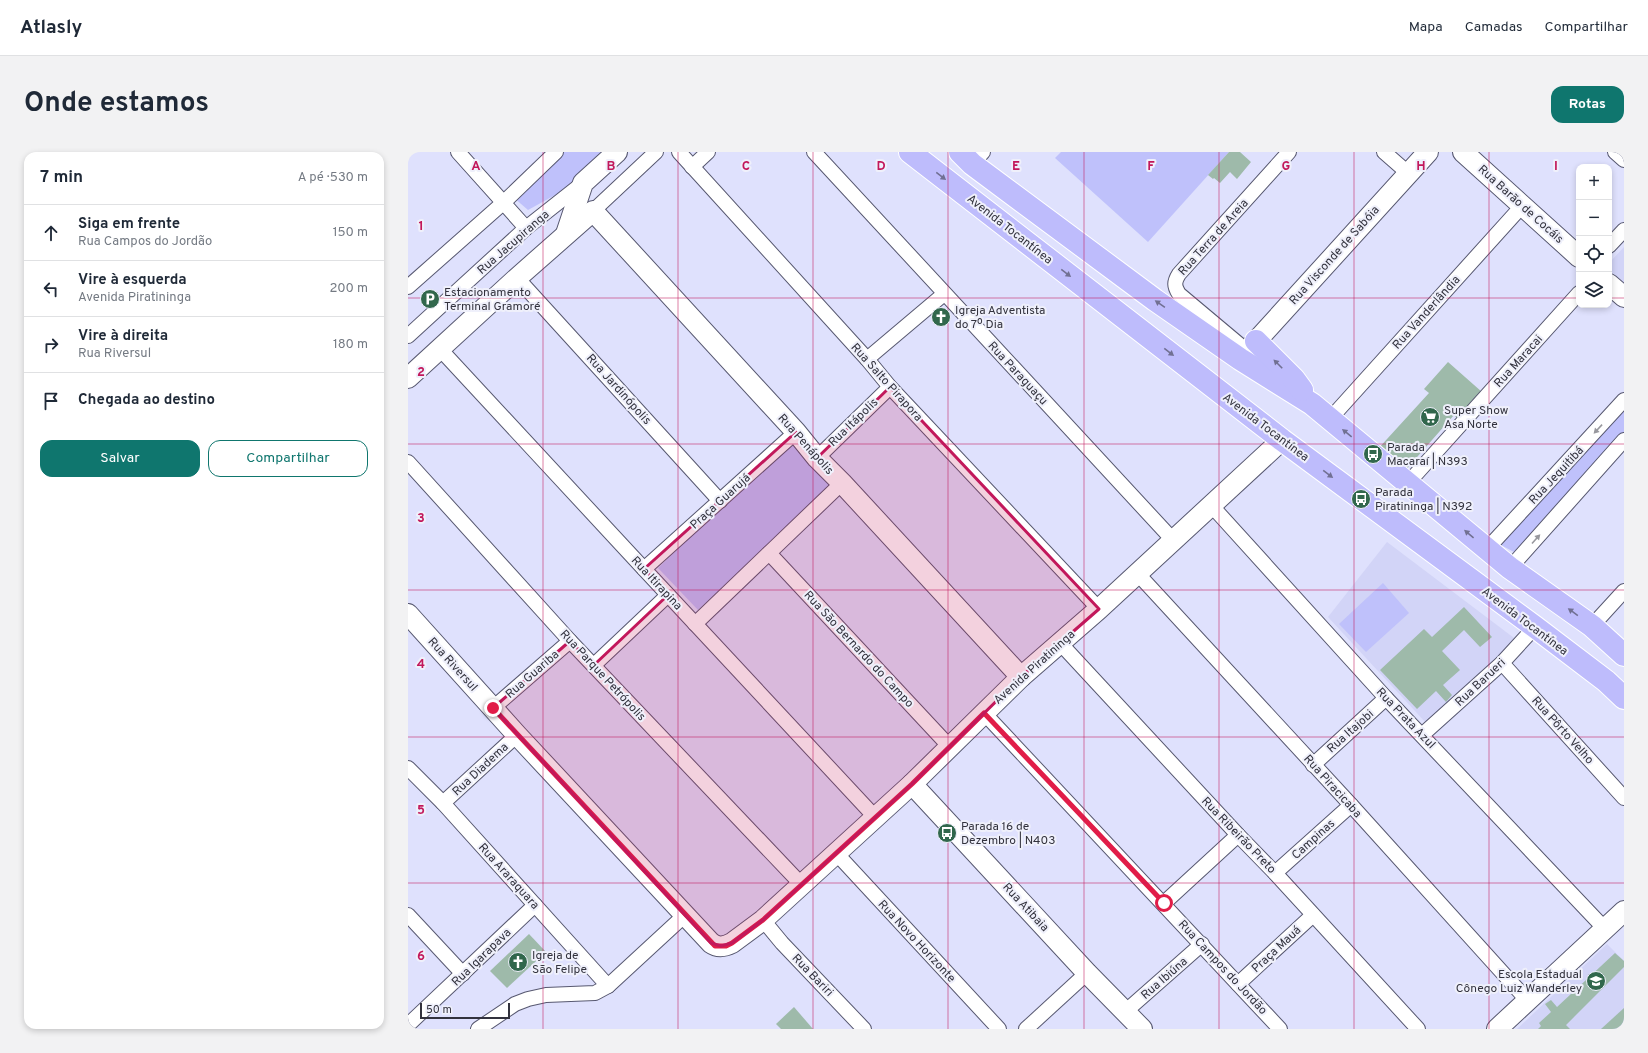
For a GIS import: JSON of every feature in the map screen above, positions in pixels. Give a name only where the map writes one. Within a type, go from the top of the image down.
[{"type":"main road","name":"Avenida Tocantínea","points":[[910,152],[1282,440],[1606,681],[1624,698]]},
{"type":"main road","points":[[972,156],[1155,300],[1248,350],[1510,568],[1592,626],[1624,655]]},
{"type":"street","points":[[458,152],[526,228]]},
{"type":"street","points":[[408,287],[503,203],[556,152]]},
{"type":"street","points":[[566,234],[583,182],[617,152]]},
{"type":"street","points":[[408,378],[656,152]]},
{"type":"street","name":"Rua Salto Pirapora","points":[[679,152],[867,359],[890,387],[1099,609]]},
{"type":"street","points":[[692,167],[708,152]]},
{"type":"street","name":"Rua Paraguaçu","points":[[814,152],[1173,540]]},
{"type":"street","name":"Rua Terra de Areia","points":[[1248,350],[1179,294],[1174,288],[1175,281],[1179,274],[1289,152]]},
{"type":"street","points":[[1384,152],[1408,173]]},
{"type":"street","name":"Rua Visconde de Sabóia","points":[[1248,350],[1428,152]]},
{"type":"street","name":"Rua Barão de Cocáis","points":[[1463,152],[1576,254]]},
{"type":"street","points":[[1615,152],[1624,160]]},
{"type":"street","name":"Rua Jacupiranga","points":[[408,336],[526,228],[583,182]]},
{"type":"street","name":"Rua Vanderlândia","points":[[1330,419],[1522,206]]},
{"type":"street","name":"Rua Penápolis","points":[[593,211],[796,432],[817,458],[842,483],[1020,677]]},
{"type":"street","points":[[1612,243],[1624,230]]},
{"type":"street","name":"Rua Jardinópolis","points":[[517,278],[720,500]]},
{"type":"street","points":[[1612,287],[1624,297]]},
{"type":"street","points":[[867,359],[944,294]]},
{"type":"street","name":"Rua Maracai","points":[[1408,483],[1576,296]]},
{"type":"street","name":"Rua Itirapina","points":[[440,349],[875,817]]},
{"type":"street","name":"Rua Itápolis","points":[[817,458],[890,387]]},
{"type":"street","name":"Rua Jequitibá","points":[[1487,549],[1624,400]]},
{"type":"street","name":"Praça Guarujá","points":[[644,570],[796,432]]},
{"type":"street","name":"Avenida Piratininga","points":[[732,943],[763,920],[912,784],[1020,677],[1099,609],[1282,440]]},
{"type":"street","points":[[1510,568],[1624,440]]},
{"type":"street","name":"Rua Parque Petrópolis","points":[[408,462],[570,640],[801,884]]},
{"type":"street","points":[[695,624],[842,483]]},
{"type":"street","name":"Rua Prata Azul","points":[[1212,505],[1386,698],[1605,929]]},
{"type":"street","name":"Rua São Bernardo do Campo","points":[[769,553],[949,746]]},
{"type":"street","name":"Rua Piracicaba","points":[[1137,573],[1351,805],[1528,1001]]},
{"type":"street","points":[[1592,626],[1624,591]]},
{"type":"street","points":[[594,665],[668,595]]},
{"type":"street","name":"Rua Riversul","points":[[408,614],[517,735],[715,946],[726,946],[732,943]]},
{"type":"street","name":"Rua Barueri","points":[[1422,735],[1502,663],[1535,628]]},
{"type":"street","name":"Rua Guariba","points":[[493,708],[570,640]]},
{"type":"street","name":"Rua Ribeirão Preto","points":[[1060,643],[1238,835],[1275,872],[1418,1029]]},
{"type":"street","name":"Rua Pôrto Velho","points":[[1502,663],[1624,798]]},
{"type":"street","name":"Rua Itajobi","points":[[1313,765],[1386,698]]},
{"type":"street","name":"Rua Campos do Jordão","points":[[984,713],[1164,903],[1280,1029]]},
{"type":"street","name":"Rua Diadema","points":[[443,803],[517,735]]},
{"type":"street","name":"Rua Araraquara","points":[[408,768],[443,803],[608,986]]},
{"type":"street","name":"Rua Atibaia","points":[[912,784],[1087,973],[1142,1029]]},
{"type":"street","name":"Campinas","points":[[1275,872],[1351,805]]},
{"type":"street","points":[[1164,903],[1238,835]]},
{"type":"street","name":"Rua Novo Horizonte","points":[[836,853],[998,1029]]},
{"type":"street","name":"Rua Igarapava","points":[[408,1025],[536,905]]},
{"type":"street","points":[[1497,1029],[1624,911]]},
{"type":"street","points":[[408,915],[463,974]]},
{"type":"street","points":[[478,1029],[515,1004],[528,999],[546,995],[595,993],[608,986],[685,915]]},
{"type":"street","name":"Praça Mauá","points":[[1238,984],[1313,915]]},
{"type":"street","name":"Rua Bariri","points":[[763,920],[782,943],[864,1029]]},
{"type":"street","name":"Rua Ibiúna","points":[[1126,1011],[1202,944]]},
{"type":"street","points":[[1026,1029],[1087,973]]},
{"type":"highlighted area","points":[[890,387],[1099,609],[1021,677],[912,784],[763,920],[732,943],[721,946],[711,943],[493,708],[570,641],[594,665],[668,595],[644,569],[796,432],[817,458]]},
{"type":"shaded area","points":[[561,152],[608,152],[575,184],[528,210],[513,197]]},
{"type":"shaded area","points":[[1061,152],[1229,152],[1148,242],[1055,158]]},
{"type":"shaded area","points":[[1624,247],[1624,284],[1612,272],[1612,260]]},
{"type":"shaded area","points":[[1624,406],[1624,433],[1514,552],[1499,544]]},
{"type":"shaded area","points":[[793,438],[834,481],[698,610],[658,568]]},
{"type":"shaded area","points":[[1387,542],[1518,641],[1428,725],[1328,617]]},
{"type":"shaded area","points":[[1383,583],[1409,613],[1366,652],[1339,624]]},
{"type":"shaded area","name":"Escola Estadual Cônego Luiz Wanderley","points":[[1607,944],[1624,961],[1624,1029],[1517,1029]]},
{"type":"building","points":[[1229,152],[1240,152],[1251,162],[1237,179],[1230,172],[1220,183],[1208,175]]},
{"type":"building","name":"Super Show Asa Norte","points":[[1448,362],[1482,392],[1458,419],[1454,415],[1403,473],[1377,450],[1429,393],[1424,389]]},
{"type":"building","points":[[1464,607],[1492,637],[1480,647],[1464,630],[1442,651],[1460,670],[1443,685],[1452,695],[1446,702],[1436,691],[1417,709],[1380,670],[1424,629],[1432,637]]},
{"type":"building","name":"Igreja de São Felipe","points":[[529,934],[546,952],[507,988],[490,971]]},
{"type":"building","points":[[1615,953],[1624,961],[1624,967],[1566,1025],[1570,1029],[1538,1029],[1541,1026],[1539,1023],[1551,1012],[1545,1004],[1551,1000],[1557,1007]]},
{"type":"building","points":[[794,1007],[813,1029],[781,1029],[776,1024]]},
{"type":"building","points":[[1624,1008],[1624,1029],[1601,1029]]},
{"type":"place","name":"Estacionamento Terminal Gramoré","points":[[430,299]]},
{"type":"place","name":"Igreja Adventista do 7º Dia","points":[[941,317]]},
{"type":"place","name":"Super Show Asa Norte","points":[[1430,417]]},
{"type":"place","name":"Parada Macaraí | N393","points":[[1373,454]]},
{"type":"place","name":"Parada Piratininga | N392","points":[[1361,499]]},
{"type":"place","name":"Parada 16 de Dezembro | N403","points":[[947,833]]},
{"type":"place","name":"Igreja de São Felipe","points":[[518,962]]},
{"type":"place","name":"Escola Estadual Cônego Luiz Wanderley","points":[[1596,981]]},
{"type":"route","points":[[493,708],[715,946],[726,946],[732,943],[763,920],[912,784],[984,713],[1164,903]]}]
